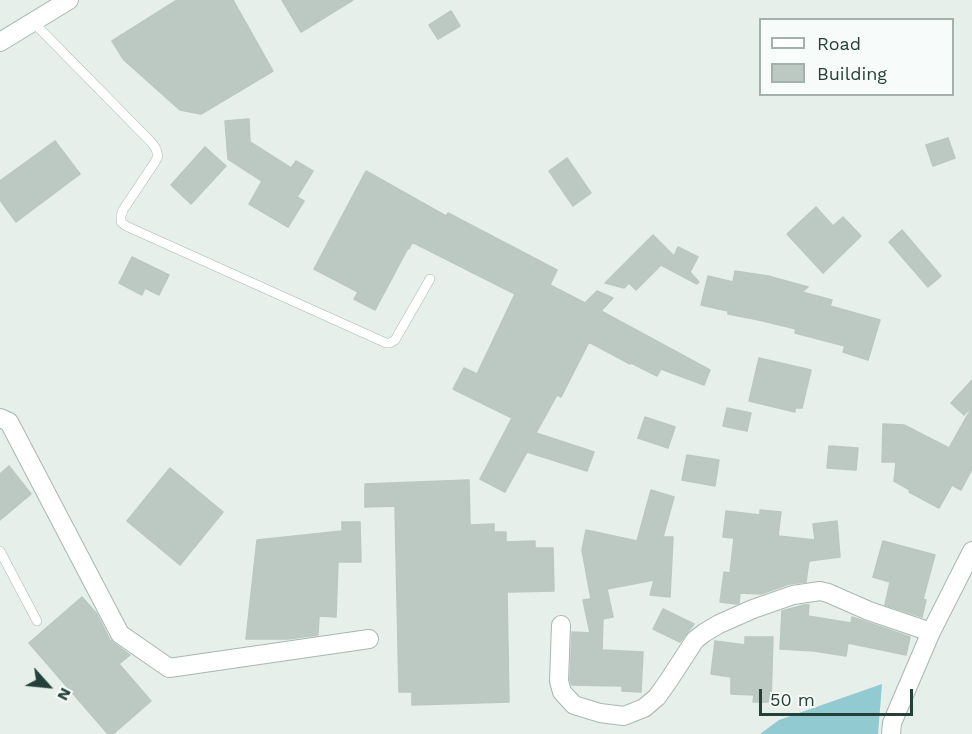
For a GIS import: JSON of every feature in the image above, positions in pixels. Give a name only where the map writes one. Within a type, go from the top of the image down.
[{"type":"street","points":[[0,42],[69,0]]},
{"type":"street","points":[[0,418],[9,422],[120,634],[169,668],[369,639]]},
{"type":"street","points":[[891,734],[892,723],[931,632],[972,551]]},
{"type":"street","points":[[561,625],[559,681],[562,692],[574,705],[600,713],[624,716],[644,708],[657,697],[695,640],[704,633],[753,609],[793,595],[820,591],[931,632]]},
{"type":"lane","points":[[33,22],[156,149],[158,156],[155,162],[120,216],[121,222],[126,226],[386,343],[395,340],[430,279]]},
{"type":"lane","points":[[0,550],[37,621]]},
{"type":"water","points":[[882,684],[878,734],[760,734],[779,720]]},
{"type":"building","points":[[177,0],[233,0],[273,71],[201,114],[180,110],[124,60],[112,41]]},
{"type":"building","points":[[282,0],[353,0],[301,32]]},
{"type":"building","points":[[451,11],[460,26],[438,39],[429,25]]},
{"type":"building","points":[[249,119],[250,142],[291,168],[296,161],[313,171],[297,197],[304,201],[288,227],[249,204],[262,181],[228,159],[225,121]]},
{"type":"building","points":[[948,138],[955,158],[933,166],[926,145]]},
{"type":"building","points":[[55,141],[80,174],[16,222],[0,200],[0,181]]},
{"type":"building","points":[[205,147],[226,166],[191,204],[171,185]]},
{"type":"building","points":[[567,158],[591,193],[573,206],[549,171]]},
{"type":"building","points":[[366,171],[446,216],[448,213],[557,270],[550,285],[585,303],[597,291],[613,298],[601,311],[710,370],[704,385],[661,369],[657,376],[589,342],[561,397],[557,395],[536,433],[594,452],[587,471],[527,452],[505,492],[480,479],[512,418],[453,389],[464,368],[477,374],[515,294],[412,242],[375,310],[354,299],[358,292],[314,269]]},
{"type":"building","points":[[816,207],[833,226],[843,217],[861,236],[823,273],[787,234]]},
{"type":"building","points":[[902,230],[941,276],[928,287],[889,242]]},
{"type":"building","points":[[653,235],[674,256],[678,247],[698,257],[690,272],[699,282],[697,284],[661,265],[636,290],[629,283],[624,288],[605,283]]},
{"type":"building","points":[[132,257],[169,275],[159,295],[145,288],[142,295],[119,283]]},
{"type":"building","points":[[735,271],[768,276],[808,287],[802,292],[832,300],[830,306],[880,320],[868,360],[843,352],[845,346],[795,333],[796,329],[728,314],[728,311],[701,305],[708,276],[733,282]]},
{"type":"building","points":[[759,358],[811,370],[802,408],[795,408],[795,412],[749,401]]},
{"type":"building","points":[[972,380],[972,406],[964,415],[951,403]]},
{"type":"building","points":[[972,407],[972,469],[961,490],[952,485],[939,508],[894,481],[896,462],[882,462],[883,424],[904,425],[949,448]]},
{"type":"building","points":[[727,408],[751,413],[747,431],[723,426]]},
{"type":"building","points":[[645,417],[675,427],[668,448],[638,438]]},
{"type":"building","points":[[829,446],[858,448],[856,470],[827,468]]},
{"type":"building","points":[[687,455],[719,460],[715,486],[682,480]]},
{"type":"building","points":[[9,466],[31,494],[0,520],[0,474]]},
{"type":"building","points":[[170,468],[223,512],[180,565],[127,521]]},
{"type":"building","points":[[469,480],[470,525],[494,524],[494,532],[506,532],[506,542],[535,541],[535,548],[553,548],[554,591],[507,592],[509,702],[412,705],[412,692],[399,692],[395,506],[365,507],[365,484]]},
{"type":"building","points":[[651,490],[674,497],[663,537],[673,537],[670,597],[650,595],[654,580],[607,589],[613,617],[603,619],[602,650],[643,652],[641,692],[622,691],[622,686],[572,685],[570,680],[572,632],[590,633],[583,600],[591,599],[582,550],[586,530],[637,541]]},
{"type":"building","points":[[760,510],[781,512],[778,536],[815,540],[813,524],[837,521],[840,557],[809,561],[806,582],[789,584],[761,594],[740,593],[737,604],[720,602],[724,572],[730,573],[734,538],[723,537],[726,511],[760,515]]},
{"type":"building","points":[[342,522],[360,522],[361,562],[338,562],[336,617],[319,616],[318,635],[288,639],[246,639],[257,540],[342,531]]},
{"type":"building","points":[[883,541],[935,555],[923,599],[926,600],[922,617],[885,605],[890,582],[873,577]]},
{"type":"building","points":[[82,597],[97,614],[110,640],[130,655],[119,664],[151,701],[113,734],[108,734],[29,643]]},
{"type":"building","points":[[809,605],[808,616],[851,623],[852,617],[910,637],[906,655],[848,643],[846,656],[780,649],[782,611]]},
{"type":"building","points":[[663,609],[694,624],[680,642],[653,629]]},
{"type":"building","points":[[745,637],[773,637],[771,702],[753,702],[754,695],[731,694],[731,677],[711,674],[715,641],[745,645]]}]
